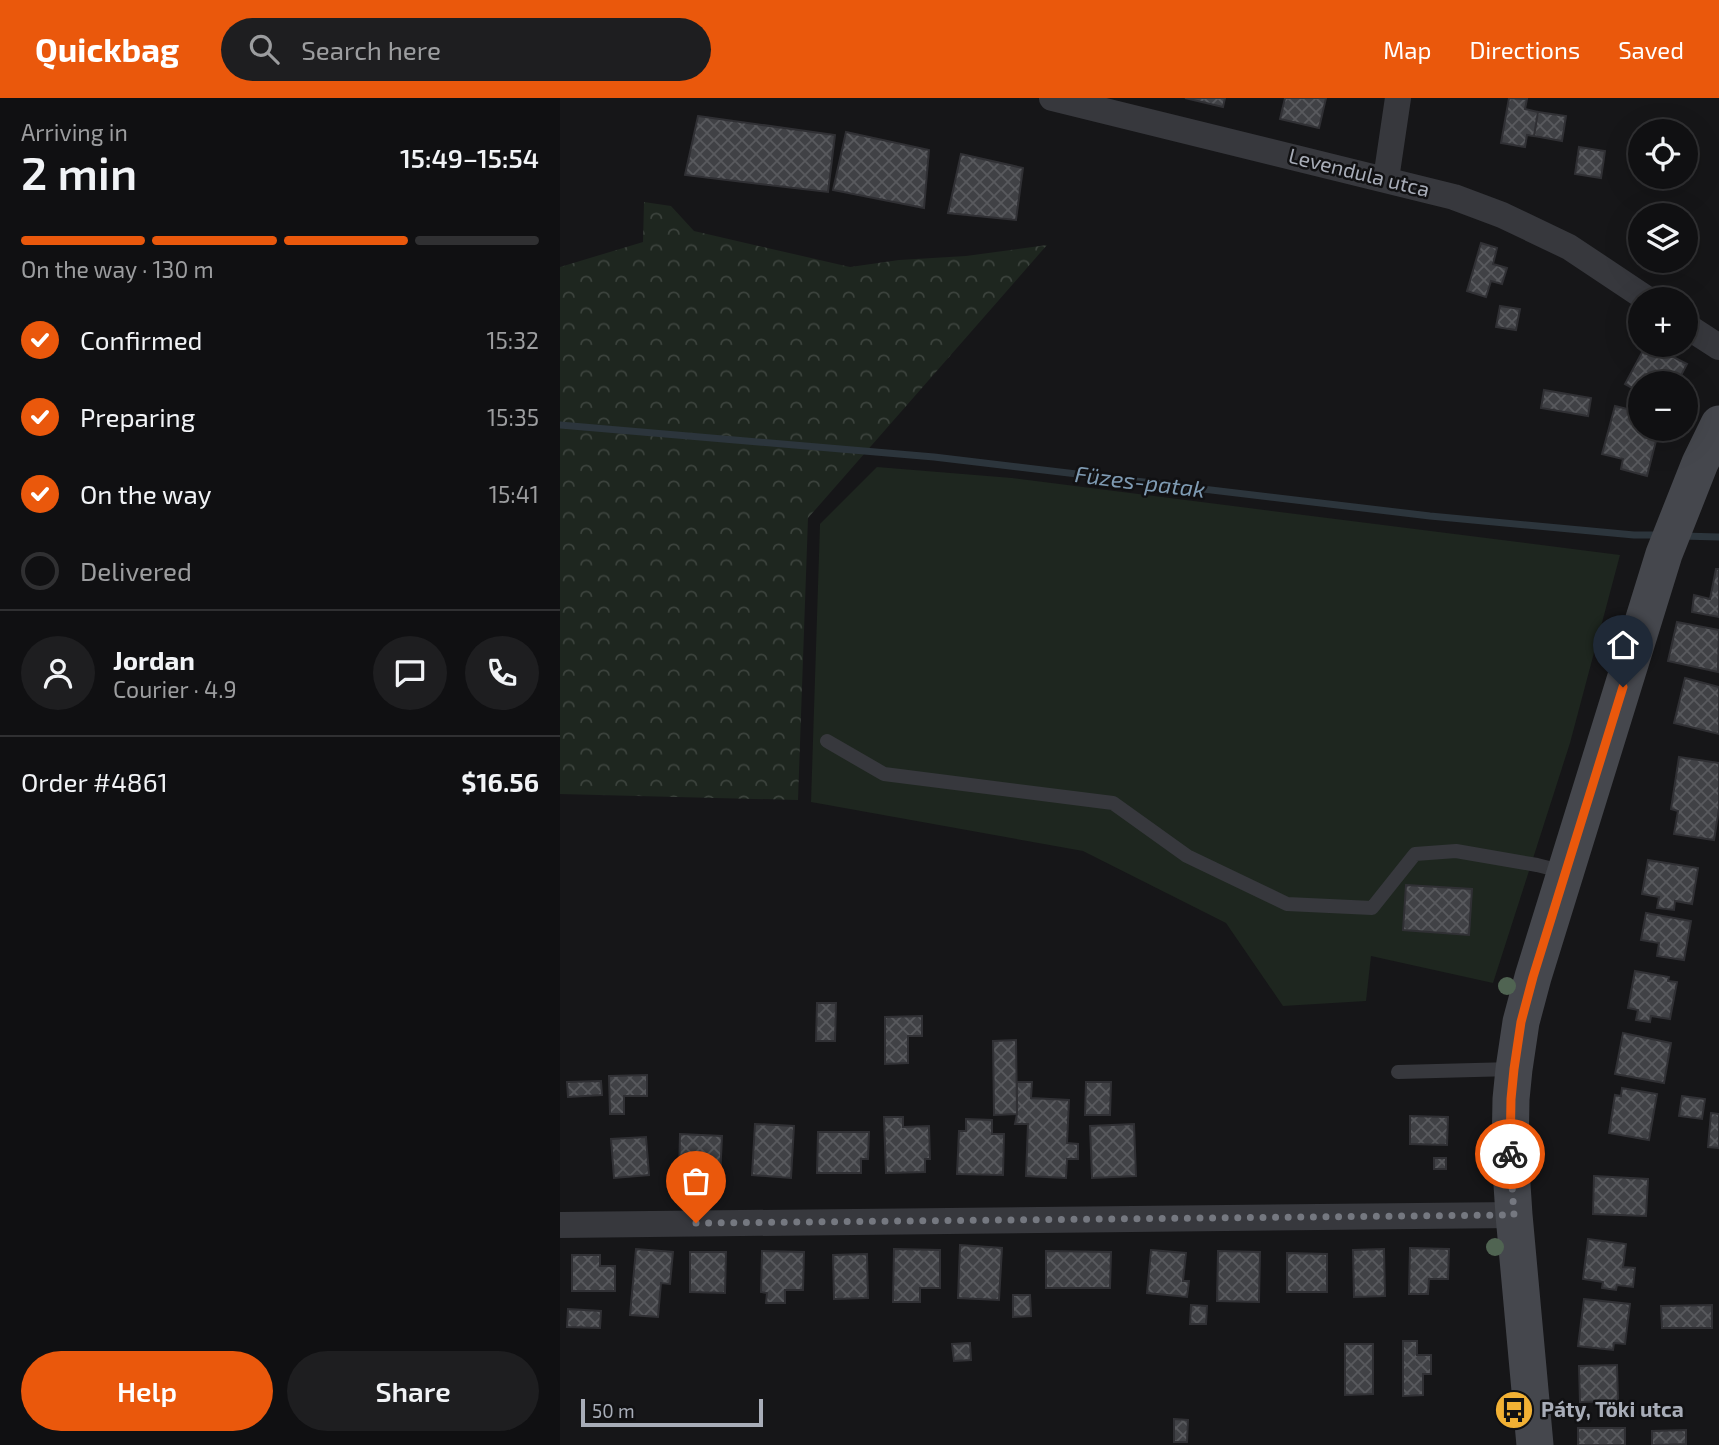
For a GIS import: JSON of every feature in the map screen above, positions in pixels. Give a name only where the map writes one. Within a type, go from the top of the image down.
[{"type":"main road","points":[[1535,1445],[1510,1154],[1511,1099],[1521,1022],[1664,554],[1700,463],[1719,424]]},
{"type":"street","name":"Levendula utca","points":[[1052,98],[1454,197],[1502,215],[1569,247],[1629,287]]},
{"type":"street","points":[[1386,179],[1398,98]]},
{"type":"street","points":[[1698,333],[1719,347]]},
{"type":"street","points":[[560,1225],[1514,1215]]},
{"type":"lane","points":[[827,741],[884,774],[1113,803],[1187,856],[1287,904],[1372,908],[1415,854],[1456,851],[1537,865],[1566,873]]},
{"type":"lane","points":[[1398,1072],[1514,1069]]},
{"type":"green space","points":[[644,202],[671,206],[694,231],[850,267],[1047,245],[808,518],[798,800],[560,794],[560,267],[643,242]]},
{"type":"green space","points":[[877,467],[1012,478],[1620,555],[1570,743],[1493,983],[1371,956],[1366,1001],[1283,1006],[1226,923],[1083,851],[811,802],[820,524]]},
{"type":"building","points":[[1185,98],[1225,98],[1223,107]]},
{"type":"building","points":[[1285,98],[1326,98],[1319,128],[1280,119]]},
{"type":"building","points":[[1509,98],[1527,99],[1525,109],[1538,112],[1534,136],[1527,135],[1525,147],[1501,143]]},
{"type":"building","points":[[1538,112],[1566,116],[1562,141],[1534,136]]},
{"type":"building","points":[[698,116],[835,135],[828,192],[685,175]]},
{"type":"building","points":[[846,132],[929,150],[924,208],[833,190]]},
{"type":"building","points":[[1579,147],[1605,151],[1601,178],[1575,174]]},
{"type":"building","points":[[961,154],[1023,168],[1016,220],[948,213]]},
{"type":"building","points":[[1481,243],[1497,248],[1493,264],[1507,268],[1502,284],[1491,281],[1486,297],[1467,291]]},
{"type":"building","points":[[1500,306],[1520,309],[1516,330],[1496,327]]},
{"type":"building","points":[[1640,357],[1673,357],[1687,364],[1683,371],[1632,371]]},
{"type":"building","points":[[1544,390],[1591,398],[1588,416],[1541,408]]},
{"type":"building","points":[[1615,406],[1628,409],[1628,441],[1656,441],[1647,476],[1621,469],[1623,459],[1602,454]]},
{"type":"building","points":[[1716,569],[1719,569],[1719,617],[1692,612],[1694,595],[1710,599]]},
{"type":"building","points":[[1677,622],[1719,630],[1718,672],[1668,661]]},
{"type":"building","points":[[1685,678],[1719,687],[1719,734],[1674,723]]},
{"type":"building","points":[[1679,757],[1719,763],[1719,809],[1714,840],[1674,834],[1678,811],[1671,809]]},
{"type":"building","points":[[1648,860],[1698,868],[1692,904],[1675,901],[1674,910],[1657,908],[1659,897],[1642,894]]},
{"type":"building","points":[[1406,885],[1472,889],[1469,935],[1403,930]]},
{"type":"building","points":[[1646,913],[1691,921],[1684,960],[1657,956],[1659,943],[1641,940]]},
{"type":"building","points":[[1635,971],[1669,977],[1668,981],[1677,982],[1670,1019],[1651,1016],[1650,1022],[1636,1020],[1638,1010],[1628,1008]]},
{"type":"building","points":[[817,1003],[836,1003],[835,1041],[816,1041]]},
{"type":"building","points":[[922,1016],[922,1036],[908,1036],[908,1063],[885,1064],[885,1017]]},
{"type":"building","points":[[1623,1033],[1671,1043],[1664,1083],[1615,1074]]},
{"type":"building","points":[[1016,1040],[1017,1114],[994,1115],[993,1041]]},
{"type":"building","points":[[647,1075],[647,1096],[624,1096],[624,1114],[610,1114],[609,1076]]},
{"type":"building","points":[[601,1081],[602,1095],[568,1097],[567,1082]]},
{"type":"building","points":[[1017,1082],[1032,1082],[1031,1098],[1069,1100],[1067,1143],[1078,1144],[1078,1159],[1067,1159],[1066,1178],[1026,1176],[1028,1124],[1015,1124]]},
{"type":"building","points":[[1086,1082],[1111,1082],[1110,1115],[1085,1115]]},
{"type":"building","points":[[1622,1088],[1657,1094],[1649,1140],[1609,1133],[1615,1095],[1621,1096]]},
{"type":"building","points":[[1682,1096],[1705,1099],[1702,1119],[1679,1116]]},
{"type":"building","points":[[1711,1113],[1719,1114],[1719,1148],[1708,1147]]},
{"type":"building","points":[[1410,1116],[1448,1117],[1447,1145],[1410,1144]]},
{"type":"building","points":[[884,1117],[903,1117],[903,1127],[929,1126],[930,1159],[925,1159],[925,1172],[886,1173]]},
{"type":"building","points":[[966,1119],[992,1120],[992,1134],[1004,1134],[1003,1175],[957,1174],[959,1131],[966,1131]]},
{"type":"building","points":[[755,1124],[794,1126],[791,1178],[752,1175]]},
{"type":"building","points":[[1134,1124],[1136,1176],[1092,1178],[1090,1126]]},
{"type":"building","points":[[818,1132],[869,1132],[868,1159],[861,1159],[861,1173],[817,1173]]},
{"type":"building","points":[[680,1134],[722,1136],[720,1178],[679,1176]]},
{"type":"building","points":[[646,1137],[649,1175],[614,1178],[611,1139]]},
{"type":"building","points":[[1434,1158],[1446,1158],[1446,1169],[1434,1169]]},
{"type":"building","points":[[1594,1176],[1648,1179],[1646,1216],[1593,1214]]},
{"type":"building","points":[[1588,1239],[1626,1244],[1623,1267],[1635,1268],[1633,1287],[1617,1285],[1616,1290],[1602,1288],[1603,1282],[1583,1279]]},
{"type":"building","points":[[960,1245],[1002,1248],[999,1300],[958,1298]]},
{"type":"building","points":[[1410,1248],[1449,1249],[1448,1279],[1429,1279],[1428,1294],[1409,1294]]},
{"type":"building","points":[[636,1249],[673,1252],[670,1284],[661,1283],[658,1317],[630,1315]]},
{"type":"building","points":[[894,1249],[940,1250],[940,1288],[920,1288],[920,1302],[893,1302]]},
{"type":"building","points":[[1384,1249],[1385,1296],[1354,1297],[1353,1250]]},
{"type":"building","points":[[1151,1250],[1186,1253],[1183,1281],[1189,1281],[1187,1297],[1147,1293]]},
{"type":"building","points":[[762,1251],[804,1252],[803,1290],[785,1290],[785,1303],[766,1303],[767,1293],[761,1292]]},
{"type":"building","points":[[1046,1251],[1111,1252],[1110,1288],[1046,1288]]},
{"type":"building","points":[[1218,1251],[1260,1252],[1259,1302],[1217,1301]]},
{"type":"building","points":[[690,1252],[726,1252],[725,1293],[690,1292]]},
{"type":"building","points":[[1287,1253],[1327,1254],[1327,1292],[1287,1292]]},
{"type":"building","points":[[867,1254],[868,1298],[834,1299],[833,1255]]},
{"type":"building","points":[[572,1255],[600,1255],[600,1266],[615,1266],[615,1291],[572,1291]]},
{"type":"building","points":[[1013,1295],[1030,1295],[1031,1316],[1013,1317]]},
{"type":"building","points":[[1584,1299],[1630,1304],[1625,1344],[1614,1343],[1613,1350],[1578,1346]]},
{"type":"building","points":[[1191,1305],[1207,1306],[1206,1324],[1190,1324]]},
{"type":"building","points":[[1712,1305],[1712,1328],[1662,1328],[1661,1306]]},
{"type":"building","points":[[568,1309],[601,1311],[600,1328],[567,1327]]},
{"type":"building","points":[[1403,1341],[1417,1341],[1417,1355],[1431,1355],[1431,1374],[1423,1374],[1423,1395],[1403,1396]]},
{"type":"building","points":[[970,1343],[971,1360],[954,1361],[952,1344]]},
{"type":"building","points":[[1345,1344],[1373,1344],[1373,1394],[1345,1395]]},
{"type":"building","points":[[1617,1365],[1618,1401],[1580,1402],[1579,1366]]},
{"type":"building","points":[[1174,1419],[1188,1420],[1187,1442],[1174,1442]]},
{"type":"building","points":[[1578,1428],[1625,1428],[1625,1445],[1578,1445]]},
{"type":"building","points":[[1686,1430],[1686,1444],[1652,1445],[1652,1431]]},
{"type":"waterway","name":"Füzes-patak","points":[[560,425],[934,457],[1430,516],[1634,535],[1660,535]]},
{"type":"waterway","name":"Füzes-patak","points":[[1682,536],[1719,537]]},
{"type":"way so far","points":[[696,1223],[1514,1215],[1510,1154]]},
{"type":"place","name":"Páty, Töki utca","points":[[1514,1410]]},
{"type":"route","points":[[1510,1154],[1511,1099],[1521,1022],[1623,687]]}]
